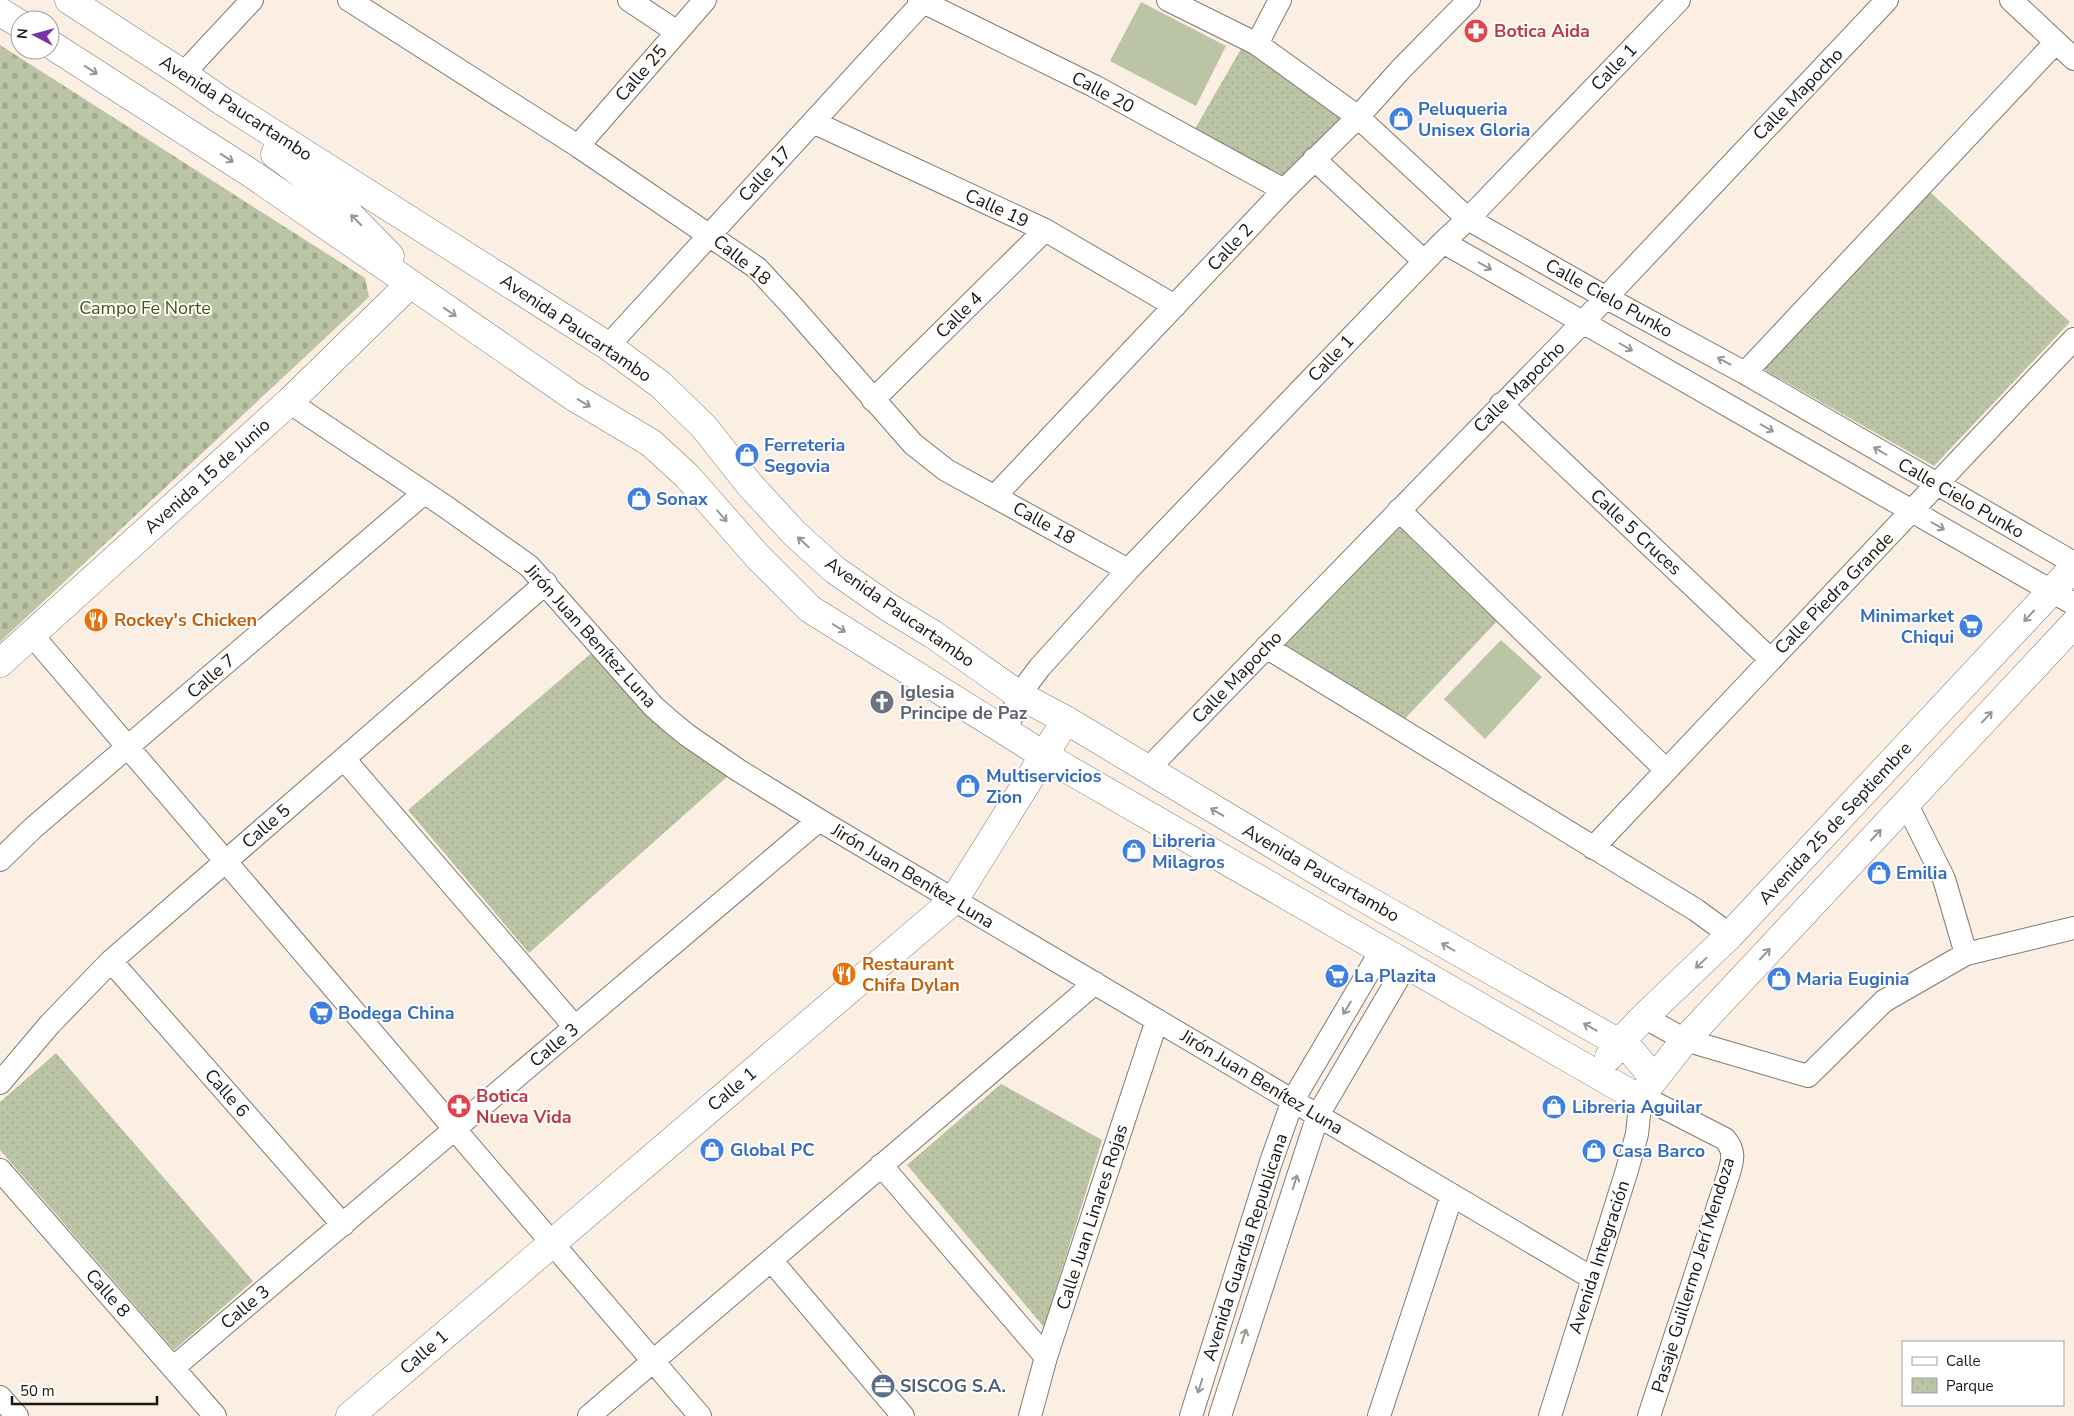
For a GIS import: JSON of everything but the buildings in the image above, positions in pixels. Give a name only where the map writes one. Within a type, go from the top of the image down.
[{"type":"main road","name":"Avenida Paucartambo","points":[[69,0],[222,101],[608,346],[661,385],[705,428],[749,484],[794,533],[835,570],[888,607],[934,635],[1019,695],[1066,720],[1368,901],[1619,1043],[1632,1052],[1648,1087]]},
{"type":"main road","points":[[60,50],[252,174],[574,396],[651,443],[688,476],[758,557],[810,609],[1045,756],[1630,1094],[1648,1087],[1685,1040],[2074,624]]},
{"type":"main road","points":[[222,101],[240,128],[332,197],[387,251],[410,284]]},
{"type":"main road","name":"Avenida 15 de Junio","points":[[0,663],[290,402],[410,284]]},
{"type":"main road","name":"Avenida 25 de Septiembre","points":[[1602,1079],[1609,1057],[1619,1043],[1730,935],[2063,597],[2074,568]]},
{"type":"main road","name":"Calle 1","points":[[350,1416],[954,900],[1066,720]]},
{"type":"street","points":[[183,74],[252,0]]},
{"type":"street","name":"Calle 18","points":[[349,0],[578,146],[710,234],[757,268],[914,444],[946,470],[1128,570]]},
{"type":"street","points":[[629,0],[677,32]]},
{"type":"street","name":"Calle 25","points":[[578,146],[705,0]]},
{"type":"street","name":"Calle Cielo Punko","points":[[1168,0],[1257,44],[1358,116],[1468,219],[1605,297],[1745,373],[2074,563]]},
{"type":"street","points":[[1257,44],[1280,0]]},
{"type":"street","name":"Calle 2","points":[[994,496],[1284,190],[1469,0]]},
{"type":"street","name":"Calle Mapocho","points":[[1147,770],[1501,404],[1583,322],[1887,0]]},
{"type":"street","points":[[2011,0],[2074,60]]},
{"type":"street","name":"Calle 17","points":[[608,346],[921,1]]},
{"type":"street","name":"Calle 20","points":[[921,1],[1094,86],[1284,190]]},
{"type":"street","name":"Calle 1","points":[[1006,732],[1019,695],[1040,668],[1128,570],[1424,261],[1468,219],[1670,3]]},
{"type":"street","points":[[1745,373],[2056,42]]},
{"type":"street","name":"Calle 19","points":[[813,122],[1045,230],[1175,306]]},
{"type":"street","points":[[1314,159],[1424,261]]},
{"type":"street","name":"Calle 4","points":[[873,400],[1045,230]]},
{"type":"street","name":"Calle Cielo Punko","points":[[1443,242],[2063,597]]},
{"type":"street","name":"Calle Piedra Grande","points":[[1593,848],[2074,339]]},
{"type":"street","name":"Jirón Juan Benítez Luna","points":[[290,402],[529,566],[653,706],[670,721],[738,770],[819,820],[1592,1278]]},
{"type":"street","name":"Calle 5 Cruces","points":[[1501,404],[1770,659]]},
{"type":"street","name":"Calle 7","points":[[0,860],[32,828],[424,493]]},
{"type":"street","points":[[1399,510],[1666,770]]},
{"type":"street","name":"Calle 5","points":[[0,1083],[50,1024],[111,961],[546,584]]},
{"type":"street","points":[[32,635],[700,1416]]},
{"type":"street","points":[[1266,647],[1696,910],[1730,935]]},
{"type":"street","points":[[344,759],[575,1027]]},
{"type":"street","points":[[1906,803],[1944,879],[1966,954]]},
{"type":"street","name":"Calle 3","points":[[173,1368],[819,820]]},
{"type":"street","points":[[1644,1017],[1685,1040],[1808,1076],[1884,1001],[1966,954],[2074,928]]},
{"type":"street","name":"Avenida Guardia Republicana","points":[[1191,1416],[1271,1162],[1293,1100],[1381,951]]},
{"type":"street","name":"Calle 6","points":[[111,961],[342,1225]]},
{"type":"street","name":"Avenida Guardia Republicana","points":[[1220,1416],[1318,1115],[1406,966]]},
{"type":"street","points":[[588,1416],[1095,983]]},
{"type":"street","name":"Calle Juan Linares Rojas","points":[[1030,1416],[1046,1357],[1157,1020]]},
{"type":"street","name":"Avenida Integración","points":[[1550,1416],[1632,1152],[1648,1087]]},
{"type":"street","name":"Pasaje Guillermo Jerí Mendoza","points":[[1648,1087],[1725,1139],[1733,1152],[1729,1173],[1648,1416]]},
{"type":"street","points":[[881,1165],[1046,1357]]},
{"type":"street","name":"Calle 8","points":[[0,1170],[215,1416]]},
{"type":"street","points":[[1379,1416],[1452,1195]]},
{"type":"street","points":[[770,1260],[903,1416]]},
{"type":"street","points":[[0,1397],[17,1416]]},
{"type":"green space","points":[[1141,2],[1226,46],[1196,106],[1110,61]]},
{"type":"green space","points":[[1245,42],[1352,109],[1284,184],[1192,134]]},
{"type":"green space","name":"Campo Fe Norte","points":[[0,45],[10,51],[10,60],[23,60],[365,278],[369,297],[0,642]]},
{"type":"green space","points":[[1929,191],[2070,322],[1934,466],[1763,369]]},
{"type":"green space","points":[[1399,525],[1499,619],[1400,724],[1280,647]]},
{"type":"green space","points":[[1501,640],[1542,677],[1485,739],[1444,699]]},
{"type":"green space","points":[[594,651],[729,775],[529,953],[408,810]]},
{"type":"green space","points":[[56,1053],[253,1281],[174,1350],[0,1150],[0,1102]]},
{"type":"green space","points":[[1001,1084],[1102,1140],[1044,1327],[907,1165]]},
{"type":"place","name":"Botica Aida","points":[[1476,31]]},
{"type":"place","name":"Peluqueria Unisex Gloria","points":[[1401,119]]},
{"type":"place","name":"Ferreteria Segovia","points":[[747,455]]},
{"type":"place","name":"Sonax","points":[[639,499]]},
{"type":"place","name":"Rockey's Chicken","points":[[96,620]]},
{"type":"place","name":"Minimarket Chiqui","points":[[1971,626]]},
{"type":"place","name":"Iglesia Principe de Paz","points":[[882,702]]},
{"type":"place","name":"Multiservicios Zion","points":[[968,786]]},
{"type":"place","name":"Libreria Milagros","points":[[1134,851]]},
{"type":"place","name":"Emilia","points":[[1879,873]]},
{"type":"place","name":"Restaurant Chifa Dylan","points":[[844,974]]},
{"type":"place","name":"La Plazita","points":[[1337,976]]},
{"type":"place","name":"Maria Euginia","points":[[1779,979]]},
{"type":"place","name":"Bodega China","points":[[321,1013]]},
{"type":"place","name":"Botica Nueva Vida","points":[[459,1106]]},
{"type":"place","name":"Libreria Aguilar","points":[[1554,1107]]},
{"type":"place","name":"Global PC","points":[[712,1150]]},
{"type":"place","name":"Casa Barco","points":[[1594,1151]]},
{"type":"place","name":"SISCOG S.A.","points":[[883,1386]]}]
